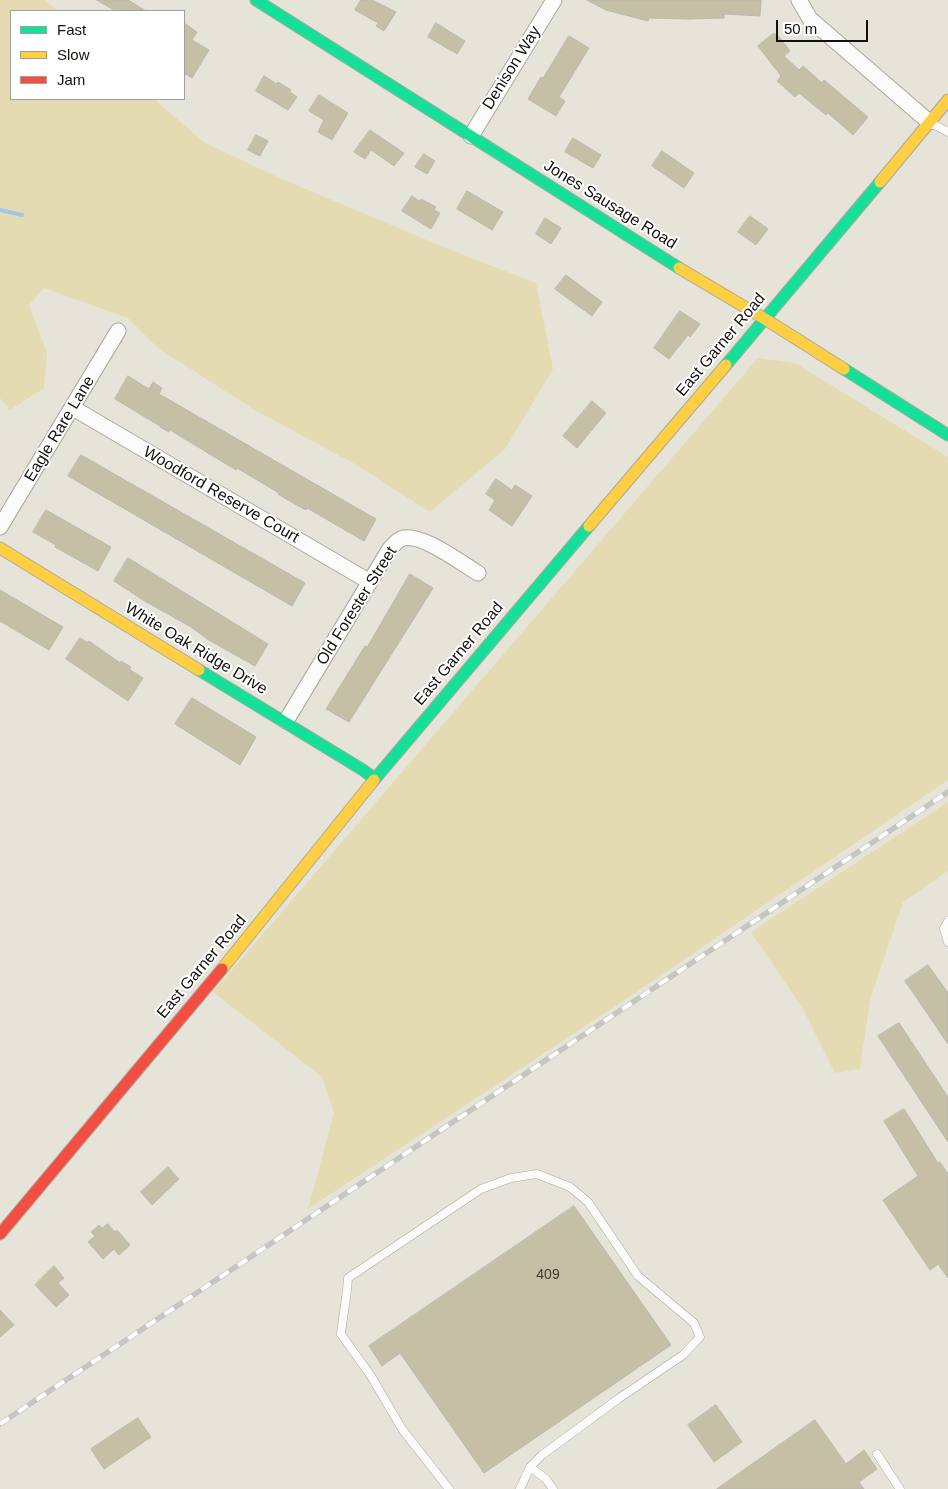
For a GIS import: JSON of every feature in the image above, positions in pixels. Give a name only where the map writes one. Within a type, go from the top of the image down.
[{"type":"main road","name":"Jones Sausage Road","points":[[256,0],[948,435]]},
{"type":"main road","name":"East Garner Road","points":[[0,1234],[255,929],[375,779],[948,100]]},
{"type":"main road","name":"White Oak Ridge Drive","points":[[0,548],[178,658],[286,721],[364,770],[375,779]]},
{"type":"street","name":"Denison Way","points":[[471,136],[554,0]]},
{"type":"street","points":[[799,0],[810,19],[929,122]]},
{"type":"street","name":"Eagle Rare Lane","points":[[0,527],[118,331]]},
{"type":"street","name":"Woodford Reserve Court","points":[[73,408],[370,582]]},
{"type":"street","name":"Old Forester Street","points":[[286,721],[389,550],[402,538],[426,542],[478,572]]},
{"type":"lane","points":[[929,122],[948,132]]},
{"type":"lane","points":[[948,922],[944,929],[948,942]]},
{"type":"lane","points":[[449,1489],[402,1429],[371,1376],[341,1334],[348,1296],[348,1278],[481,1189],[511,1178],[537,1174],[570,1187],[588,1202],[638,1276],[694,1323],[700,1337],[683,1355],[542,1455],[530,1467],[520,1489]]},
{"type":"lane","points":[[877,1454],[900,1489]]},
{"type":"lane","points":[[530,1467],[546,1480],[552,1489]]},
{"type":"shaded area","points":[[0,0],[45,0],[57,10],[10,10],[10,100],[155,100],[205,143],[282,179],[446,248],[536,283],[553,369],[505,449],[430,512],[353,463],[253,409],[158,348],[128,318],[44,288],[29,305],[47,353],[44,388],[10,410],[0,398]]},
{"type":"shaded area","points":[[758,358],[795,363],[948,457],[948,780],[620,1003],[308,1209],[334,1113],[322,1077],[213,992]]},
{"type":"shaded area","points":[[948,802],[948,871],[903,902],[870,1000],[860,1069],[835,1073],[803,1009],[751,932]]},
{"type":"building","points":[[97,0],[128,0],[144,10],[114,10]]},
{"type":"building","points":[[361,0],[372,0],[396,12],[384,31],[376,26],[378,23],[355,10]]},
{"type":"building","points":[[587,0],[761,0],[760,16],[724,14],[724,18],[649,18],[648,21],[606,10]]},
{"type":"building","points":[[436,23],[465,41],[457,54],[428,37]]},
{"type":"building","points":[[185,24],[197,32],[192,40],[209,50],[192,78],[185,74]]},
{"type":"building","points":[[773,34],[777,34],[790,51],[784,56],[799,70],[803,66],[822,83],[824,80],[868,117],[853,135],[828,113],[826,115],[799,93],[795,97],[777,81],[781,76],[758,46]]},
{"type":"building","points":[[569,36],[589,48],[559,97],[565,101],[556,116],[528,99]]},
{"type":"building","points":[[264,76],[291,90],[290,92],[297,97],[288,110],[256,91]]},
{"type":"building","points":[[319,95],[348,113],[332,140],[318,132],[324,120],[309,111]]},
{"type":"building","points":[[370,130],[404,153],[394,166],[371,150],[365,159],[354,152]]},
{"type":"building","points":[[256,135],[268,141],[260,156],[248,150]]},
{"type":"building","points":[[573,138],[601,155],[593,168],[565,152]]},
{"type":"building","points":[[662,151],[694,173],[684,188],[652,166]]},
{"type":"building","points":[[424,154],[435,161],[427,174],[415,167]]},
{"type":"building","points":[[467,191],[503,212],[492,230],[457,209]]},
{"type":"building","points":[[412,196],[419,201],[421,199],[436,207],[434,210],[440,213],[431,229],[402,211]]},
{"type":"building","points":[[750,216],[768,229],[756,245],[738,232]]},
{"type":"building","points":[[545,218],[561,228],[551,244],[536,234]]},
{"type":"building","points":[[566,275],[602,302],[592,316],[555,289]]},
{"type":"building","points":[[680,311],[700,324],[690,337],[688,335],[669,359],[654,348]]},
{"type":"building","points":[[128,376],[149,389],[153,382],[162,388],[159,394],[376,519],[364,541],[307,508],[306,510],[286,499],[237,468],[236,470],[115,399]]},
{"type":"building","points":[[592,401],[606,413],[577,448],[563,436]]},
{"type":"building","points":[[81,455],[305,583],[292,606],[68,476]]},
{"type":"building","points":[[496,479],[512,490],[515,485],[532,496],[512,526],[489,510],[495,500],[486,494]]},
{"type":"building","points":[[46,510],[111,547],[98,571],[55,547],[56,545],[33,532]]},
{"type":"building","points":[[128,558],[268,644],[255,666],[207,639],[191,627],[114,581]]},
{"type":"building","points":[[410,574],[433,588],[349,722],[326,709],[365,646],[367,647]]},
{"type":"building","points":[[0,590],[63,627],[49,650],[0,621]]},
{"type":"building","points":[[80,638],[88,643],[89,641],[120,663],[121,661],[131,667],[129,669],[143,678],[128,701],[66,659]]},
{"type":"building","points":[[192,698],[256,737],[240,765],[175,724]]},
{"type":"building","points":[[928,965],[948,993],[948,1044],[905,981]]},
{"type":"building","points":[[899,1023],[948,1097],[948,1142],[878,1036]]},
{"type":"building","points":[[904,1109],[938,1163],[940,1162],[948,1174],[948,1278],[938,1264],[930,1270],[883,1200],[918,1176],[884,1121]]},
{"type":"building","points":[[168,1167],[179,1179],[152,1205],[141,1192]]},
{"type":"building","points":[[574,1206],[671,1345],[484,1473],[400,1353],[382,1366],[369,1346]]},
{"type":"building","points":[[108,1224],[115,1232],[117,1230],[130,1245],[119,1255],[114,1249],[103,1259],[88,1242],[95,1236],[91,1232],[99,1225],[102,1228]]},
{"type":"building","points":[[54,1266],[64,1278],[58,1283],[69,1295],[56,1307],[35,1285]]},
{"type":"building","points":[[0,1310],[14,1325],[0,1337]]},
{"type":"building","points":[[716,1405],[742,1442],[714,1462],[688,1425]]},
{"type":"building","points":[[138,1418],[151,1437],[104,1469],[91,1449]]},
{"type":"building","points":[[815,1420],[846,1464],[864,1450],[877,1469],[859,1482],[864,1489],[717,1489]]},
{"type":"waterway","points":[[0,210],[22,215]]},
{"type":"railway","points":[[0,1424],[948,792]]},
{"type":"traffic: fast","points":[[256,0],[679,268]]},
{"type":"traffic: fast","points":[[726,365],[880,182]]},
{"type":"traffic: fast","points":[[844,369],[948,435]]},
{"type":"traffic: fast","points":[[374,780],[589,526]]},
{"type":"traffic: fast","points":[[199,670],[375,779]]},
{"type":"traffic: slow","points":[[880,182],[948,100]]},
{"type":"traffic: slow","points":[[679,268],[844,369]]},
{"type":"traffic: slow","points":[[589,526],[726,365]]},
{"type":"traffic: slow","points":[[0,548],[199,670]]},
{"type":"traffic: slow","points":[[222,969],[374,780]]},
{"type":"traffic: jam","points":[[0,1234],[222,969]]}]
